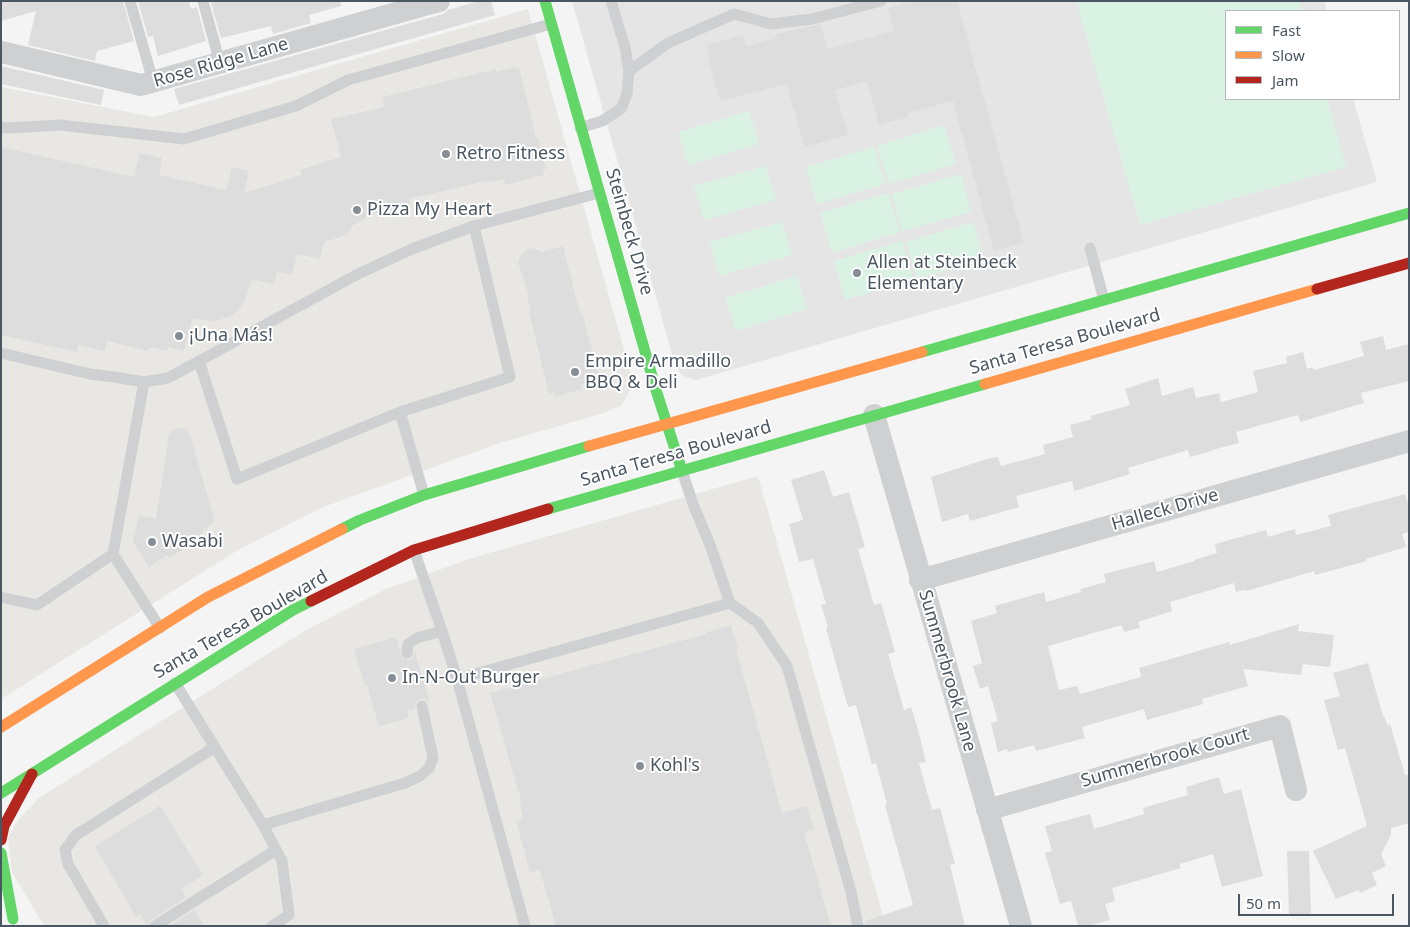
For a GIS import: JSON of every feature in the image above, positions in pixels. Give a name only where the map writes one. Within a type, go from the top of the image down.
[{"type":"main road","name":"Steinbeck Drive","points":[[544,1],[666,424],[682,471]]},
{"type":"main road","name":"Santa Teresa Boulevard","points":[[1,728],[208,597],[360,520],[424,495],[666,424],[1409,213]]},
{"type":"main road","name":"Santa Teresa Boulevard","points":[[1,792],[294,610],[414,550],[472,531],[874,415],[1409,263]]},
{"type":"main road","points":[[10,708],[76,680]]},
{"type":"main road","points":[[1,840],[4,826],[32,773]]},
{"type":"main road","points":[[1,853],[15,922]]},
{"type":"main road","points":[[1,900],[15,922]]},
{"type":"street","name":"Rose Ridge Lane","points":[[1,52],[141,85],[220,63],[371,10],[439,1]]},
{"type":"street","name":"Summerbrook Lane","points":[[874,415],[1020,926]]},
{"type":"street","name":"Halleck Drive","points":[[920,580],[1409,441]]},
{"type":"street","name":"Summerbrook Court","points":[[988,810],[1280,726],[1296,790]]},
{"type":"lane","points":[[130,1],[153,81]]},
{"type":"lane","points":[[203,1],[220,63]]},
{"type":"lane","points":[[580,128],[602,121],[621,109],[627,94],[629,71],[625,47],[611,1]]},
{"type":"lane","points":[[629,71],[668,43],[734,14],[771,24],[812,19],[881,1]]},
{"type":"lane","points":[[1,127],[60,125],[184,140],[296,106],[348,80],[551,24]]},
{"type":"lane","points":[[1,353],[90,374],[144,382],[168,378],[358,274],[412,249],[474,226],[599,193]]},
{"type":"lane","points":[[199,361],[237,479],[400,412],[510,377],[474,226]]},
{"type":"lane","points":[[1090,248],[1104,300]]},
{"type":"lane","points":[[144,382],[113,554],[160,628]]},
{"type":"lane","points":[[400,412],[424,495]]},
{"type":"lane","points":[[682,471],[730,603],[758,623],[787,666],[851,892],[858,926]]},
{"type":"lane","points":[[414,550],[457,679],[525,926]]},
{"type":"lane","points":[[1,597],[37,605],[113,554]]},
{"type":"lane","points":[[457,679],[730,603]]},
{"type":"lane","points":[[407,653],[408,644],[417,638],[442,631]]},
{"type":"lane","points":[[175,683],[264,825],[282,861],[289,915],[272,926]]},
{"type":"lane","points":[[264,825],[405,783],[420,776],[428,768],[433,758],[422,706]]},
{"type":"lane","points":[[104,926],[68,864],[65,850],[76,835],[215,747]]},
{"type":"lane","points":[[155,926],[276,850]]},
{"type":"shaded area","name":"Allen at Steinbeck Elementary","points":[[572,1],[1324,1],[1327,10],[1225,10],[1225,100],[1353,100],[1377,182],[696,380],[685,377],[680,373],[675,364]]},
{"type":"shaded area","points":[[528,9],[632,378],[631,388],[622,405],[604,413],[503,442],[323,507],[238,550],[1,699],[1,87],[154,117]]},
{"type":"shaded area","points":[[758,476],[886,926],[44,926],[12,872],[8,838],[18,820],[39,798],[306,630],[386,589],[472,558]]},
{"type":"green space","points":[[1076,1],[1299,1],[1302,10],[1225,10],[1225,100],[1327,100],[1346,167],[1140,225]]},
{"type":"green space","points":[[749,111],[759,144],[688,165],[678,132]]},
{"type":"green space","points":[[944,125],[956,164],[889,184],[877,146]]},
{"type":"green space","points":[[874,147],[885,184],[817,204],[806,167]]},
{"type":"green space","points":[[766,166],[776,200],[704,220],[694,186]]},
{"type":"green space","points":[[961,174],[971,212],[902,231],[892,194]]},
{"type":"green space","points":[[888,193],[900,232],[832,253],[820,213]]},
{"type":"green space","points":[[782,222],[792,255],[719,276],[710,242]]},
{"type":"green space","points":[[973,222],[984,260],[917,279],[906,242]]},
{"type":"green space","points":[[902,241],[913,280],[845,300],[834,261]]},
{"type":"green space","points":[[797,276],[807,309],[736,331],[725,298]]},
{"type":"building","points":[[1,1],[123,1],[134,41],[97,51],[95,61],[28,45],[36,11],[1,21]]},
{"type":"building","points":[[138,1],[189,1],[191,9],[197,7],[206,41],[158,56],[153,36],[148,37]]},
{"type":"building","points":[[219,1],[340,1],[341,6],[309,15],[311,23],[273,34],[271,26],[221,38],[211,3]]},
{"type":"building","points":[[479,1],[491,1],[495,15],[179,105],[174,89],[443,14],[448,10]]},
{"type":"building","points":[[914,1],[957,1],[1024,243],[994,251],[953,101],[908,113],[909,117],[879,125],[867,81],[835,90],[848,135],[804,147],[787,84],[720,101],[706,45],[743,35],[746,46],[777,38],[776,34],[821,24],[827,49],[894,31],[888,8]]},
{"type":"building","points":[[1,66],[104,90],[101,105],[1,84]]},
{"type":"building","points":[[515,67],[515,69],[519,68],[536,138],[538,137],[546,169],[543,170],[544,175],[509,184],[505,184],[504,179],[485,183],[485,181],[409,199],[411,205],[366,216],[366,218],[352,226],[347,235],[324,242],[320,259],[297,254],[292,275],[277,272],[274,284],[252,279],[244,302],[232,316],[215,321],[192,319],[184,351],[168,347],[167,351],[149,347],[148,351],[107,341],[105,351],[79,345],[77,352],[1,335],[1,147],[134,177],[140,153],[162,158],[159,175],[226,190],[232,167],[249,171],[244,193],[302,175],[300,170],[341,157],[331,119],[385,107],[382,97],[496,69],[496,72]]},
{"type":"building","points":[[563,246],[580,314],[582,313],[600,379],[581,385],[582,389],[555,397],[554,392],[549,394],[529,312],[531,312],[527,297],[529,296],[518,262],[520,256],[528,249],[532,248],[543,252]]},
{"type":"building","points":[[1383,336],[1386,350],[1409,344],[1409,381],[1361,393],[1364,403],[1300,422],[1298,415],[1236,432],[1239,443],[1190,457],[1188,450],[1128,468],[1130,474],[1074,491],[1072,481],[1016,496],[1019,507],[970,521],[968,514],[942,522],[931,477],[990,458],[998,457],[1001,466],[1045,454],[1043,445],[1073,437],[1070,425],[1092,419],[1091,416],[1130,405],[1125,389],[1158,378],[1162,396],[1193,387],[1196,398],[1219,393],[1221,402],[1258,392],[1253,371],[1287,363],[1286,357],[1303,352],[1307,369],[1313,367],[1314,370],[1364,356],[1360,342]]},
{"type":"building","points":[[185,429],[190,434],[215,522],[202,530],[203,533],[185,544],[187,547],[169,558],[167,555],[149,567],[133,542],[139,515],[156,519],[169,435],[173,430]]},
{"type":"building","points":[[824,470],[833,497],[849,492],[865,547],[858,549],[874,605],[881,603],[895,652],[888,654],[904,710],[911,707],[918,730],[926,762],[919,763],[932,810],[940,808],[955,864],[950,865],[965,926],[865,926],[865,921],[913,905],[885,805],[887,804],[876,763],[872,764],[856,705],[848,707],[826,628],[828,627],[821,605],[826,604],[813,559],[799,562],[789,524],[803,520],[791,480]]},
{"type":"building","points":[[1405,494],[1409,507],[1409,532],[1402,534],[1406,547],[1366,559],[1367,561],[1315,575],[1314,571],[1247,591],[1236,592],[1234,583],[1170,602],[1172,611],[1138,622],[1140,628],[1124,632],[1122,626],[1118,626],[1048,646],[1059,690],[1077,686],[1080,694],[1141,677],[1139,668],[1229,642],[1230,645],[1299,624],[1298,631],[1334,635],[1330,667],[1303,664],[1301,675],[1243,669],[1248,686],[1202,699],[1203,704],[1147,720],[1144,709],[1082,727],[1085,738],[1036,751],[1034,745],[1008,752],[1007,749],[998,752],[991,723],[998,721],[988,686],[980,689],[973,666],[982,663],[971,621],[997,613],[995,606],[1044,592],[1046,602],[1081,592],[1080,589],[1106,582],[1104,574],[1154,561],[1157,572],[1195,561],[1217,553],[1215,544],[1266,530],[1268,537],[1295,529],[1296,535],[1331,526],[1328,515]]},
{"type":"building","name":"Kohl's","points":[[731,625],[782,813],[807,806],[814,829],[804,832],[831,926],[556,926],[540,870],[530,872],[516,821],[523,819],[520,796],[490,693],[707,634],[707,632]]},
{"type":"building","name":"In-N-Out Burger","points":[[396,637],[402,659],[410,660],[415,652],[430,704],[425,699],[420,699],[415,703],[415,708],[407,711],[409,718],[379,726],[354,649]]},
{"type":"building","points":[[1368,663],[1383,716],[1387,725],[1390,724],[1405,775],[1409,774],[1409,823],[1391,828],[1391,835],[1381,854],[1386,866],[1372,873],[1377,885],[1360,893],[1359,890],[1336,899],[1313,851],[1367,826],[1345,748],[1338,750],[1324,700],[1340,696],[1333,673]]},
{"type":"building","points":[[1219,777],[1224,794],[1241,789],[1263,876],[1222,887],[1213,854],[1180,864],[1181,868],[1112,888],[1115,901],[1105,904],[1110,920],[1088,926],[1078,926],[1071,901],[1060,904],[1045,853],[1052,851],[1045,826],[1090,814],[1094,829],[1144,814],[1143,808],[1188,795],[1186,787]]},
{"type":"building","points":[[160,806],[203,875],[181,889],[186,897],[151,920],[148,926],[140,914],[136,917],[95,846]]},
{"type":"building","points":[[1287,851],[1309,851],[1311,914],[1289,915]]},
{"type":"building","points":[[194,910],[204,926],[170,926]]},
{"type":"traffic: fast","points":[[545,1],[656,390],[682,471]]},
{"type":"traffic: fast","points":[[922,352],[1409,213]]},
{"type":"traffic: fast","points":[[548,509],[985,384]]},
{"type":"traffic: fast","points":[[342,529],[424,495],[589,446]]},
{"type":"traffic: fast","points":[[1,793],[293,610],[311,601]]},
{"type":"traffic: fast","points":[[1,853],[13,919]]},
{"type":"traffic: slow","points":[[985,384],[1317,289]]},
{"type":"traffic: slow","points":[[589,446],[922,352]]},
{"type":"traffic: slow","points":[[1,727],[208,597],[342,529]]},
{"type":"traffic: jam","points":[[1317,289],[1409,263]]},
{"type":"traffic: jam","points":[[311,601],[414,550],[548,509]]},
{"type":"traffic: jam","points":[[1,840],[4,826],[32,774]]},
{"type":"place","name":"Retro Fitness","points":[[446,154]]},
{"type":"place","name":"Pizza My Heart","points":[[357,210]]},
{"type":"place","name":"Allen at Steinbeck Elementary","points":[[857,273]]},
{"type":"place","name":"¡Una Más!","points":[[179,336]]},
{"type":"place","name":"Empire Armadillo BBQ & Deli","points":[[575,372]]},
{"type":"place","name":"Wasabi","points":[[152,542]]},
{"type":"place","name":"In-N-Out Burger","points":[[392,678]]},
{"type":"place","name":"Kohl's","points":[[640,766]]}]
